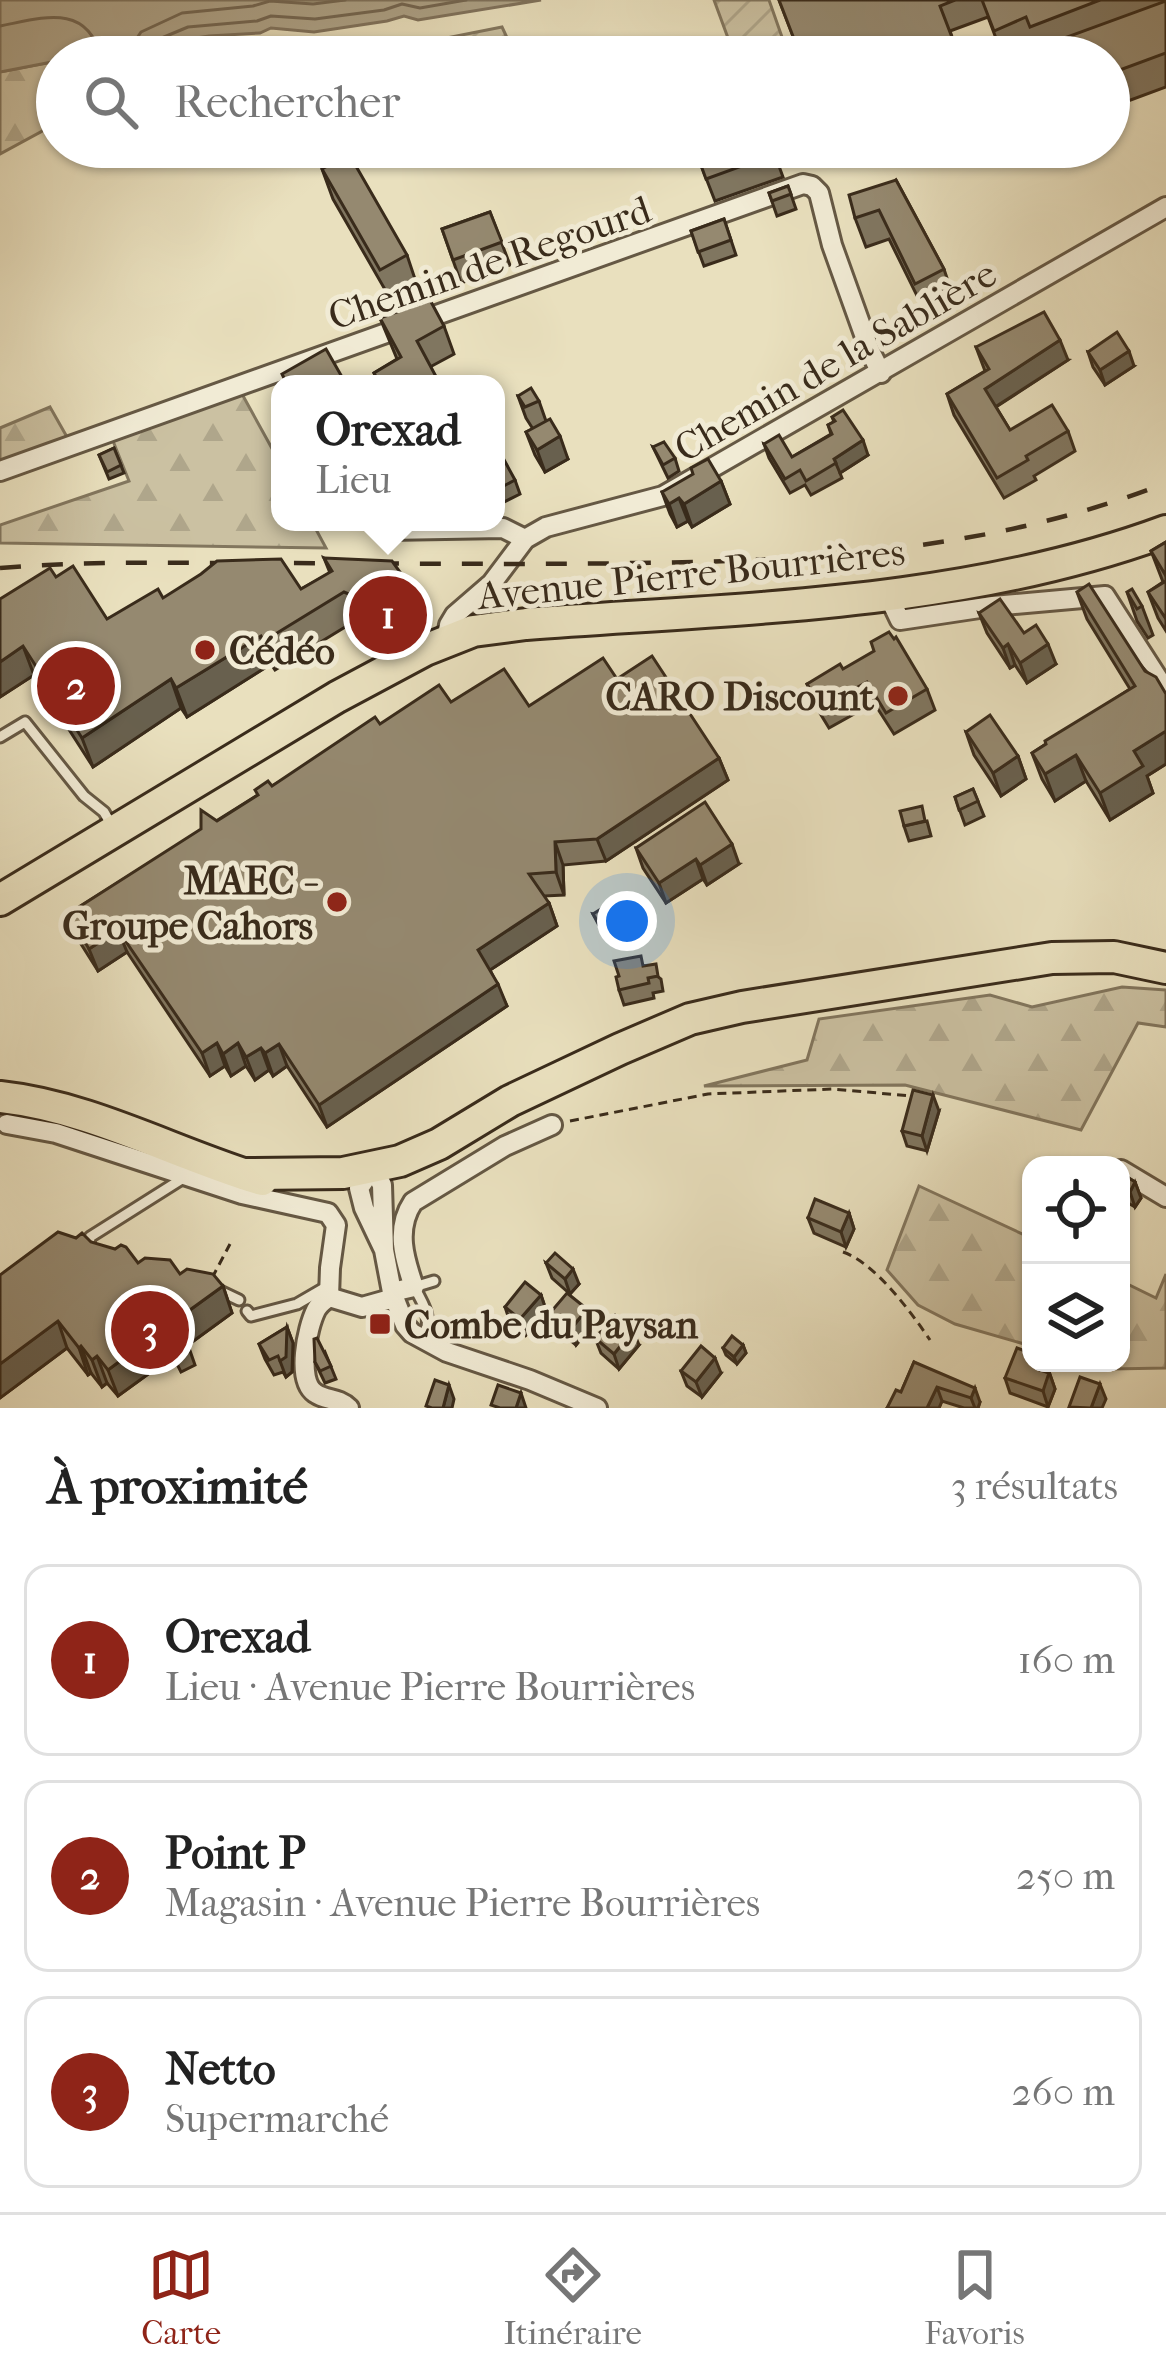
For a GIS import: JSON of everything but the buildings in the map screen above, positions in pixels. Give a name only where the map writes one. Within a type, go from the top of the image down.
[{"type":"main road","name":"Avenue Pierre Bourrières","points":[[0,899],[337,698],[446,640],[490,627],[888,595],[997,577],[1166,531]]},
{"type":"main road","points":[[4,1110],[31,1100],[290,1188],[341,1191],[450,1158],[526,1109],[563,1078],[690,1019],[1052,958],[1114,957],[1166,968]]},
{"type":"street","name":"Chemin de Regourd","points":[[0,471],[803,184],[819,193],[832,245],[881,373]]},
{"type":"street","name":"Chemin de la Sablière","points":[[524,539],[546,527],[663,496],[1166,207]]},
{"type":"street","points":[[446,640],[455,615],[491,583],[524,539],[505,529]]},
{"type":"street","points":[[490,627],[486,610],[491,583]]},
{"type":"street","points":[[888,595],[900,620],[1105,596],[1166,691]]},
{"type":"street","points":[[4,1110],[184,1177],[328,1213],[336,1225],[328,1292],[317,1307],[304,1379],[315,1394],[341,1400],[349,1408]]},
{"type":"street","points":[[328,1292],[362,1307],[424,1284],[402,1238],[404,1216],[413,1202],[505,1146],[552,1126]]},
{"type":"street","points":[[1130,1175],[1166,1197]]},
{"type":"street","points":[[372,1180],[364,1208],[384,1250],[405,1325],[446,1352],[597,1408]]},
{"type":"lane","points":[[0,737],[25,722],[84,796],[104,812],[115,831]]},
{"type":"lane","points":[[112,1256],[94,1251],[90,1237],[184,1177]]},
{"type":"lane","points":[[422,1340],[429,1321],[424,1284]]},
{"type":"lane","points":[[205,1286],[239,1300]]},
{"type":"lane","points":[[247,1311],[251,1316],[328,1292]]},
{"type":"path","points":[[552,1126],[708,1094],[832,1089],[925,1099]]},
{"type":"path","points":[[205,1286],[218,1272],[230,1244]]},
{"type":"path","points":[[843,1252],[858,1257],[930,1340]]},
{"type":"green space","points":[[714,0],[769,0],[782,36],[727,36]]},
{"type":"green space","points":[[502,27],[506,36],[456,36]]},
{"type":"green space","points":[[36,65],[36,134],[0,154],[0,72]]},
{"type":"green space","points":[[242,394],[271,447],[271,531],[317,531],[326,548],[0,543],[0,525],[129,481],[113,441]]},
{"type":"green space","points":[[50,407],[67,437],[0,462],[0,428]]},
{"type":"green space","points":[[1122,987],[1166,990],[1166,1027],[1138,1023],[1081,1130],[905,1085],[704,1086],[807,1060],[819,1019],[990,995],[1032,1007]]},
{"type":"green space","points":[[919,1186],[1022,1234],[1022,1343],[955,1324],[918,1305],[887,1270]]},
{"type":"green space","points":[[1166,1274],[1166,1368],[1130,1369],[1130,1285],[1156,1298]]},
{"type":"water","points":[[0,0],[541,0],[314,32],[271,28],[209,36],[36,36],[36,65],[0,72]]},
{"type":"railway","points":[[0,568],[773,559],[972,537],[1038,523],[1166,483]]},
{"type":"place","name":"Orexad","points":[[388,615]]},
{"type":"place","name":"Cédéo","points":[[205,650]]},
{"type":"place","name":"Point P","points":[[76,686]]},
{"type":"place","name":"CARO Discount","points":[[898,696]]},
{"type":"place","name":"MAEC - Groupe Cahors","points":[[337,902]]},
{"type":"place","name":"Combe du Paysan","points":[[380,1324]]},
{"type":"place","name":"Netto","points":[[150,1330]]}]
